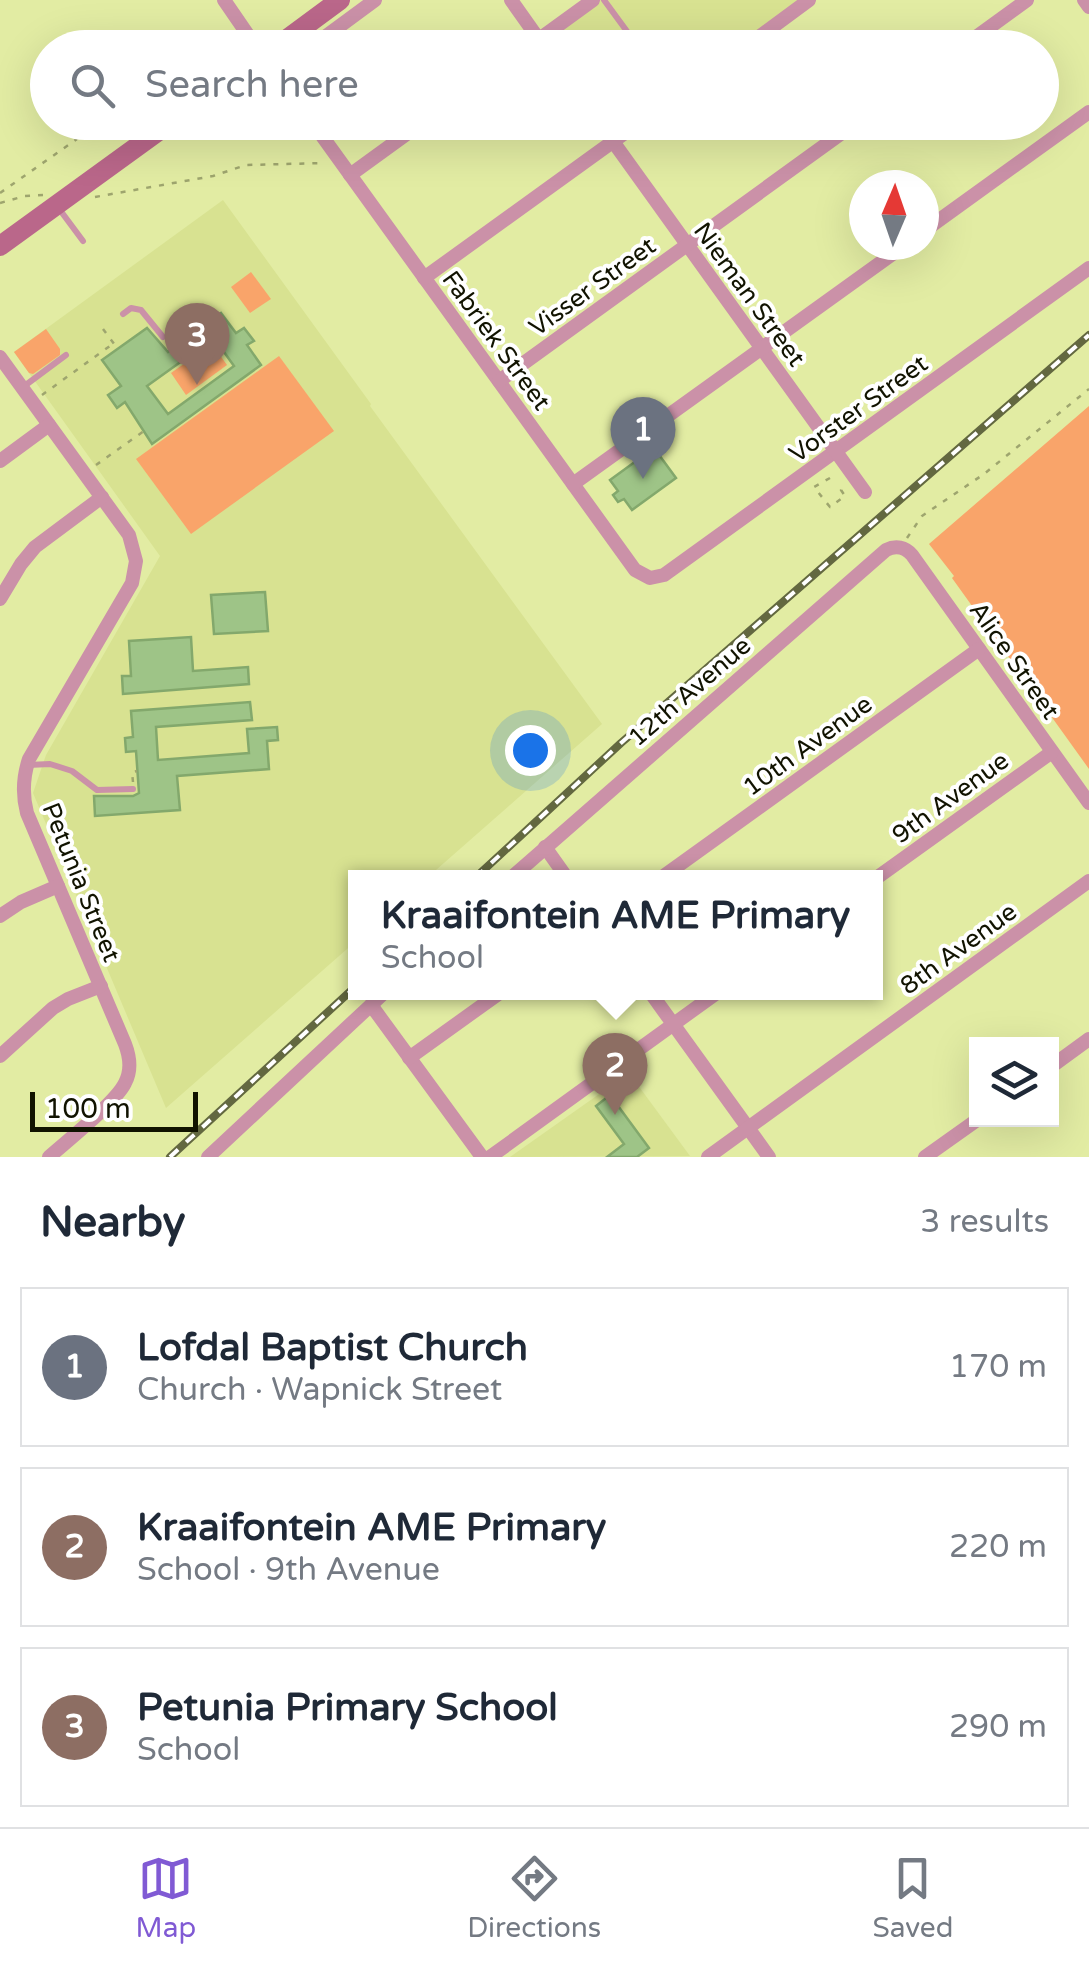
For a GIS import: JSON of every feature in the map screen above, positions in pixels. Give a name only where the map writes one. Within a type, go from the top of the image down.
[{"type":"street","points":[[224,0],[245,30]]},
{"type":"street","points":[[299,30],[340,0]]},
{"type":"street","points":[[335,30],[376,0]]},
{"type":"street","points":[[511,0],[528,30]]},
{"type":"street","points":[[556,30],[593,0]]},
{"type":"street","points":[[986,30],[1027,0]]},
{"type":"street","points":[[1084,0],[1089,7]]},
{"type":"street","points":[[767,30],[803,2]]},
{"type":"street","points":[[1059,134],[1089,112]]},
{"type":"street","points":[[0,246],[53,201],[144,140]]},
{"type":"street","name":"Fabriek Street","points":[[325,140],[635,570],[650,578]]},
{"type":"street","points":[[350,176],[399,140]]},
{"type":"street","points":[[424,278],[616,140]]},
{"type":"street","name":"Visser Street","points":[[499,381],[832,140]]},
{"type":"street","points":[[939,220],[1050,140]]},
{"type":"street","name":"Nieman Street","points":[[613,142],[865,492]]},
{"type":"street","points":[[573,484],[883,260]]},
{"type":"street","name":"Vorster Street","points":[[650,578],[664,575],[1089,268]]},
{"type":"street","points":[[0,357],[129,535],[136,552],[125,606],[27,765]]},
{"type":"street","points":[[0,461],[49,424]]},
{"type":"street","points":[[0,599],[35,548],[102,497]]},
{"type":"street","name":"Alice Street","points":[[900,547],[912,555],[1089,804]]},
{"type":"street","name":"12th Avenue","points":[[520,870],[886,550],[900,547]]},
{"type":"street","name":"10th Avenue","points":[[672,870],[980,650]]},
{"type":"street","name":"9th Avenue","points":[[883,873],[1052,752]]},
{"type":"street","name":"Petunia Street","points":[[27,765],[23,786],[27,813],[129,1053],[128,1076],[119,1093],[49,1157]]},
{"type":"street","points":[[544,847],[561,870]]},
{"type":"street","name":"8th Avenue","points":[[708,1157],[1089,881]]},
{"type":"street","points":[[0,916],[58,886]]},
{"type":"street","points":[[0,1056],[53,1008],[100,986]]},
{"type":"street","points":[[210,1155],[377,1000]]},
{"type":"street","points":[[410,1058],[490,1000]]},
{"type":"street","points":[[656,1000],[769,1157]]},
{"type":"street","points":[[490,1157],[707,1000]]},
{"type":"street","points":[[371,1006],[482,1157]]},
{"type":"street","points":[[1059,1061],[1089,1039]]},
{"type":"street","points":[[925,1157],[969,1126]]},
{"type":"lane","points":[[604,0],[626,30]]},
{"type":"lane","points":[[53,201],[83,241]]},
{"type":"lane","points":[[122,314],[131,308],[140,310],[163,337]]},
{"type":"lane","points":[[22,387],[66,355]]},
{"type":"lane","points":[[27,765],[50,764],[72,771],[97,790],[134,789]]},
{"type":"path","points":[[0,192],[74,140]]},
{"type":"path","points":[[84,197],[126,193],[246,165],[341,162]]},
{"type":"path","points":[[0,202],[25,196],[53,201]]},
{"type":"path","points":[[103,328],[118,349]]},
{"type":"path","points":[[33,402],[114,343]]},
{"type":"path","points":[[900,547],[922,516],[984,474],[1089,388]]},
{"type":"path","points":[[85,474],[144,431]]},
{"type":"path","points":[[830,478],[814,487],[830,508],[845,496],[841,490],[854,476]]},
{"type":"path","points":[[134,789],[132,772],[138,771]]},
{"type":"shaded area","points":[[594,0],[798,0],[762,30],[553,30]]},
{"type":"shaded area","points":[[223,200],[602,724],[436,870],[348,870],[348,948],[166,1108],[33,793],[46,755],[160,556],[14,352]]},
{"type":"shaded area","points":[[251,272],[271,299],[250,313],[231,287]]},
{"type":"shaded area","points":[[46,329],[60,355],[29,373],[14,352]]},
{"type":"shaded area","points":[[212,344],[227,365],[186,395],[171,373]]},
{"type":"shaded area","points":[[279,356],[334,431],[191,534],[136,459]]},
{"type":"shaded area","points":[[1089,406],[1089,769],[929,544]]},
{"type":"shaded area","points":[[629,1073],[690,1156],[510,1157]]},
{"type":"building","points":[[221,313],[236,333],[244,328],[254,341],[247,345],[261,365],[152,444],[125,402],[117,408],[108,395],[121,386],[102,360],[147,328],[168,352]],"holes":[[[214,338],[234,366],[168,414],[147,386]]]},
{"type":"building","points":[[654,448],[676,478],[632,510],[624,499],[618,502],[613,495],[618,491],[610,480]]},
{"type":"building","points":[[265,592],[268,631],[214,634],[211,595]]},
{"type":"building","points":[[191,637],[193,671],[248,667],[249,684],[123,694],[122,676],[131,676],[129,641]]},
{"type":"building","points":[[250,702],[252,720],[156,727],[158,760],[249,753],[247,729],[277,727],[278,740],[267,741],[269,769],[177,776],[180,810],[95,816],[94,796],[139,793],[136,751],[126,752],[125,738],[133,737],[131,711]]},
{"type":"building","points":[[610,1095],[649,1148],[637,1157],[607,1157],[624,1144],[596,1106]]},
{"type":"railway","points":[[484,870],[621,743],[1089,335]]},
{"type":"railway","points":[[170,1157],[348,993]]},
{"type":"place","name":"Petunia Primary School","points":[[197,385]]},
{"type":"place","name":"Lofdal Baptist Church","points":[[643,479]]},
{"type":"place","name":"Kraaifontein AME Primary","points":[[615,1115]]}]
